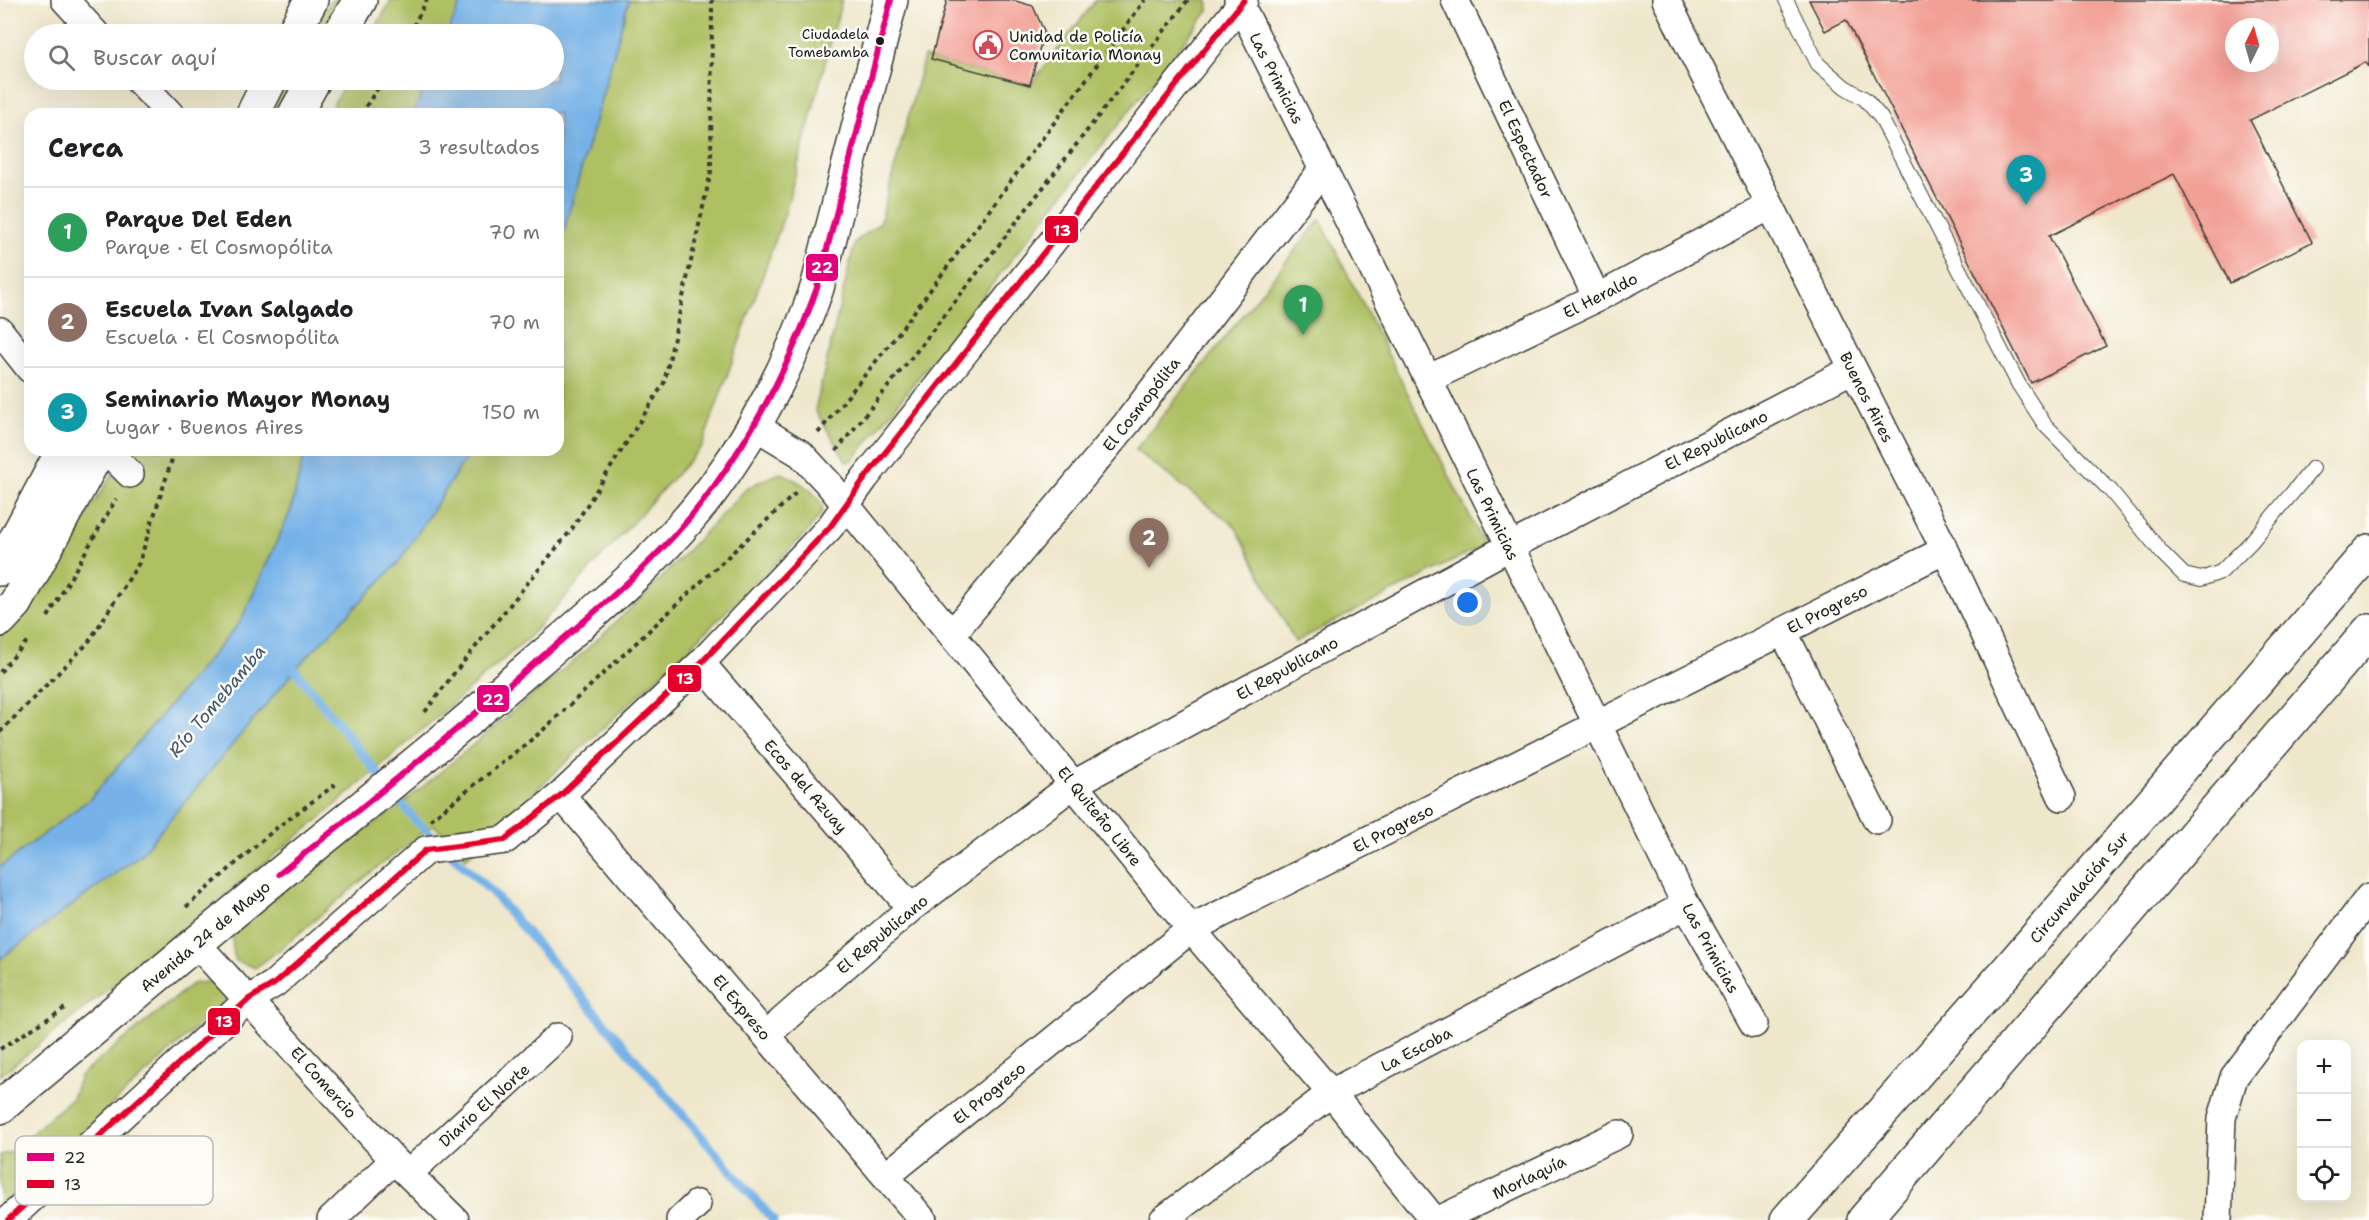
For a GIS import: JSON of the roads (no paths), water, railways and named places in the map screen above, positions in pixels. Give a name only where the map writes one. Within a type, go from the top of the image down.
[{"type":"main road","points":[[299,24],[311,0]]},
{"type":"main road","points":[[346,24],[360,0]]},
{"type":"main road","name":"Avenida 24 de Mayo","points":[[0,1107],[195,942],[345,822],[576,628],[668,542],[715,486],[755,426],[789,361],[817,288],[891,0]]},
{"type":"main road","points":[[256,108],[265,90]]},
{"type":"main road","points":[[298,108],[308,90]]},
{"type":"main road","points":[[0,569],[60,456]]},
{"type":"main road","points":[[0,620],[16,603],[96,456]]},
{"type":"main road","name":"Circunvalación Sur","points":[[1787,1220],[2006,972],[2369,551]]},
{"type":"main road","points":[[1864,1220],[2369,631]]},
{"type":"street","name":"El Espectador","points":[[1455,0],[1597,298]]},
{"type":"street","name":"Buenos Aires","points":[[1666,0],[1945,550],[2062,797]]},
{"type":"street","name":"Las Primicias","points":[[1240,2],[1686,905],[1754,1024]]},
{"type":"street","points":[[100,1136],[249,999],[274,984],[426,850],[505,840],[561,795],[701,663],[830,527],[1240,2]]},
{"type":"street","points":[[147,90],[164,108]]},
{"type":"street","name":"El Cosmopólita","points":[[951,634],[1127,423],[1323,169]]},
{"type":"street","name":"El Heraldo","points":[[1428,379],[1597,298],[1770,206]]},
{"type":"street","points":[[0,331],[24,361]]},
{"type":"street","name":"El Republicano","points":[[766,1035],[911,908],[1074,784],[1509,547],[1853,369]]},
{"type":"street","name":"El Quiteño Libre","points":[[755,426],[810,463],[846,504],[1191,929],[1434,1220]]},
{"type":"street","points":[[111,456],[130,474]]},
{"type":"street","name":"El Progreso","points":[[886,1176],[1191,929],[1945,550]]},
{"type":"street","points":[[1783,632],[1877,820]]},
{"type":"street","name":"Ecos del Azuay","points":[[701,663],[911,908]]},
{"type":"street","name":"El Expreso","points":[[561,795],[923,1220]]},
{"type":"street","points":[[2218,1220],[2222,1118],[2234,1077],[2369,897]]},
{"type":"street","name":"La Escoba","points":[[1163,1220],[1331,1094],[1686,905]]},
{"type":"street","name":"El Comercio","points":[[195,942],[401,1167],[454,1220]]},
{"type":"street","name":"Diario El Norte","points":[[332,1220],[401,1167],[558,1037]]},
{"type":"street","name":"Morlaquía","points":[[1439,1220],[1619,1134]]},
{"type":"street","points":[[8,1220],[24,1205]]},
{"type":"lane","points":[[1786,0],[1818,64],[1845,87],[1865,99],[1881,118],[2019,386],[2045,425],[2111,491],[2162,554],[2184,575],[2201,579],[2221,572],[2251,542],[2313,468]]},
{"type":"water","points":[[462,0],[629,0],[564,230],[564,108],[416,108],[424,90],[564,90],[564,24],[451,24]]},
{"type":"water","name":"Río Tomebamba","points":[[304,456],[467,456],[399,562],[300,664],[141,854],[0,959],[0,867],[90,799],[241,621],[291,510]]},
{"type":"waterway","points":[[288,661],[415,820],[440,843]]},
{"type":"waterway","points":[[450,853],[492,892],[773,1220]]},
{"type":"place","name":"Ciudadela Tomebamba","points":[[880,41]]},
{"type":"place","name":"Unidad de Policía Comunitaria Monay","points":[[988,45]]},
{"type":"place","name":"Seminario Mayor Monay","points":[[2026,205]]},
{"type":"place","name":"Parque Del Eden","points":[[1303,335]]},
{"type":"place","name":"Escuela Ivan Salgado","points":[[1149,568]]}]
